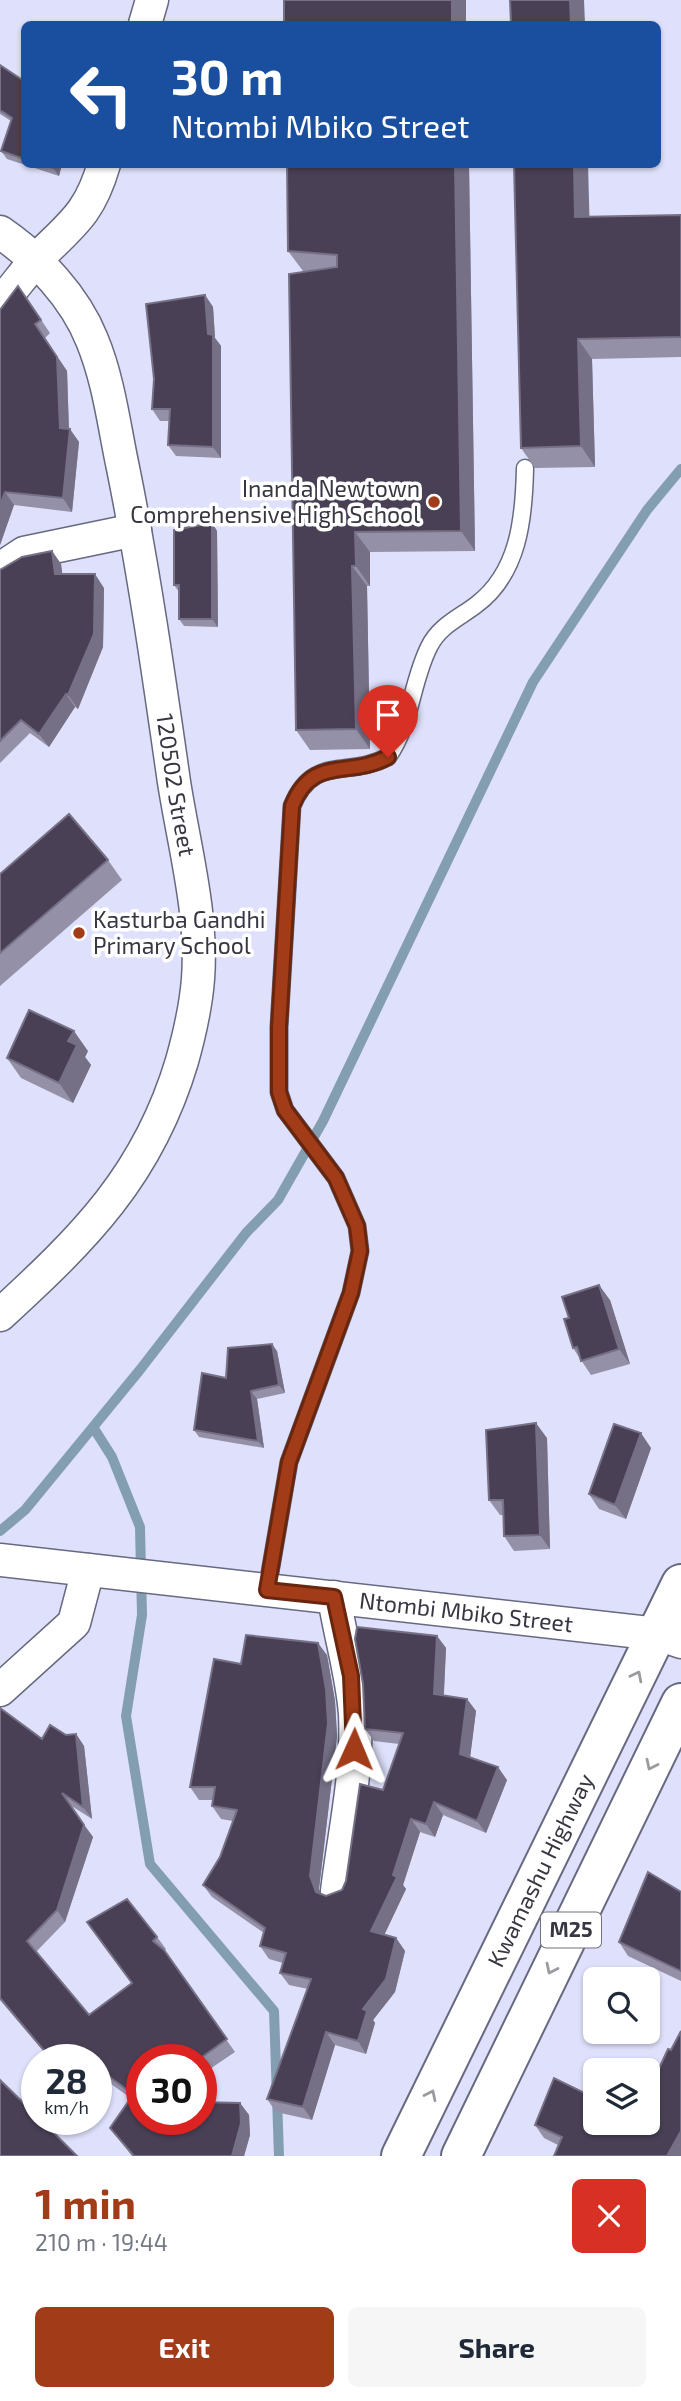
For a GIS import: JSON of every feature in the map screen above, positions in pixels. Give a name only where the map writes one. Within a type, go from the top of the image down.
[{"type":"main road","name":"Kwamashu Highway","points":[[401,2156],[670,1638],[681,1584]]},
{"type":"main road","name":"M25","points":[[461,2156],[681,1703]]},
{"type":"street","points":[[146,21],[152,0]]},
{"type":"street","points":[[0,304],[36,261],[79,220],[96,192],[103,168]]},
{"type":"street","name":"120502 Street","points":[[0,232],[36,261],[77,308],[92,340],[106,382],[135,530],[190,875],[198,979],[183,1058],[163,1118],[135,1170],[99,1218],[0,1315]]},
{"type":"street","points":[[0,569],[24,553],[135,530]]},
{"type":"street","name":"Ntombi Mbiko Street","points":[[0,1560],[670,1638]]},
{"type":"street","points":[[0,1690],[74,1623],[101,1572]]},
{"type":"street","points":[[334,1597],[351,1676],[355,1716],[354,1749],[337,1891]]},
{"type":"lane","points":[[267,1590],[289,1462],[351,1293],[360,1251],[357,1226],[336,1178],[285,1110],[279,1092],[279,1027],[292,806],[299,789],[310,777],[388,757],[402,736],[429,647],[438,633],[492,592],[507,569],[518,539],[524,505],[525,468]]},
{"type":"building","points":[[284,0],[452,0],[452,21],[284,21]]},
{"type":"building","points":[[510,0],[570,0],[571,21],[511,21]]},
{"type":"building","points":[[0,65],[21,79],[21,158],[1,151],[12,118],[0,110]]},
{"type":"building","points":[[287,168],[455,168],[461,531],[355,532],[356,566],[352,566],[356,729],[296,730],[289,274],[337,267],[337,255],[288,251]]},
{"type":"building","points":[[514,168],[574,168],[575,217],[681,215],[681,337],[578,339],[581,446],[521,448]]},
{"type":"building","points":[[18,286],[41,320],[35,324],[57,357],[60,428],[70,429],[63,498],[5,492],[0,505],[0,310]]},
{"type":"building","points":[[205,295],[208,334],[213,335],[213,447],[168,445],[170,409],[152,409],[154,379],[146,304]]},
{"type":"building","points":[[212,523],[212,619],[179,619],[179,585],[174,585],[174,530]]},
{"type":"building","points":[[52,551],[55,574],[95,574],[94,634],[68,695],[66,694],[39,734],[21,720],[0,741],[0,570],[22,557]]},
{"type":"building","points":[[69,814],[108,860],[0,953],[0,874]]},
{"type":"building","points":[[29,1010],[74,1031],[68,1041],[77,1045],[59,1083],[7,1058]]},
{"type":"building","points":[[599,1285],[619,1349],[581,1361],[577,1347],[573,1348],[564,1319],[569,1318],[562,1297]]},
{"type":"building","points":[[272,1344],[279,1385],[251,1391],[258,1441],[194,1430],[202,1373],[226,1378],[228,1348]]},
{"type":"building","points":[[536,1423],[540,1535],[504,1536],[503,1500],[489,1500],[486,1430]]},
{"type":"building","points":[[614,1424],[641,1433],[615,1505],[589,1494]]},
{"type":"building","points":[[357,1627],[437,1636],[434,1694],[467,1699],[460,1754],[498,1767],[477,1821],[434,1802],[426,1824],[411,1819],[393,1875],[397,1877],[371,1931],[396,1938],[386,1979],[363,2009],[367,2011],[358,2041],[326,2032],[303,2107],[267,2099],[311,1979],[280,1973],[286,1953],[260,1946],[265,1928],[203,1885],[220,1857],[237,1810],[212,1806],[215,1787],[190,1787],[214,1659],[241,1664],[246,1635],[318,1643],[326,1689],[328,1723],[310,1876],[316,1892],[326,1896],[342,1890],[346,1881],[360,1784],[383,1790],[403,1733],[365,1729],[363,1684],[355,1639]]},
{"type":"building","points":[[0,1708],[42,1739],[50,1725],[66,1735],[76,1734],[83,1807],[62,1793],[84,1825],[57,1910],[27,1941],[89,2015],[132,1983],[87,1922],[127,1899],[157,1937],[153,1941],[164,1950],[227,2039],[217,2046],[217,2044],[126,2044],[126,2089],[112,2079],[112,2044],[39,2044],[0,1998]]},
{"type":"building","points":[[648,1872],[681,1892],[681,1971],[619,1942]]},
{"type":"building","points":[[681,2031],[681,2131],[667,2156],[554,2156],[562,2137],[535,2125],[554,2078],[583,2092],[583,2135],[660,2135],[660,2066],[668,2049],[671,2050]]},
{"type":"building","points":[[0,2080],[21,2100],[21,2135],[56,2135],[77,2156],[0,2156]]},
{"type":"building","points":[[217,2102],[240,2103],[241,2123],[232,2156],[134,2156],[112,2130],[112,2125],[126,2105],[126,2135],[217,2135]]},
{"type":"waterway","points":[[0,1531],[25,1510],[139,1371],[246,1233],[278,1200],[323,1121],[533,682],[647,510],[681,469]]},
{"type":"waterway","points":[[93,1427],[112,1457],[140,1527],[142,1615],[126,1716],[150,1864],[274,2011],[279,2156]]},
{"type":"place","name":"Inanda Newtown Comprehensive High School","points":[[434,502]]},
{"type":"place","name":"Kasturba Gandhi Primary School","points":[[79,933]]},
{"type":"route","points":[[354,1749],[355,1716],[351,1676],[340,1635],[334,1597],[267,1590],[289,1462],[351,1293],[360,1251],[357,1226],[336,1178],[285,1110],[279,1092],[279,1027],[292,806],[299,789],[310,777],[388,757]]}]
